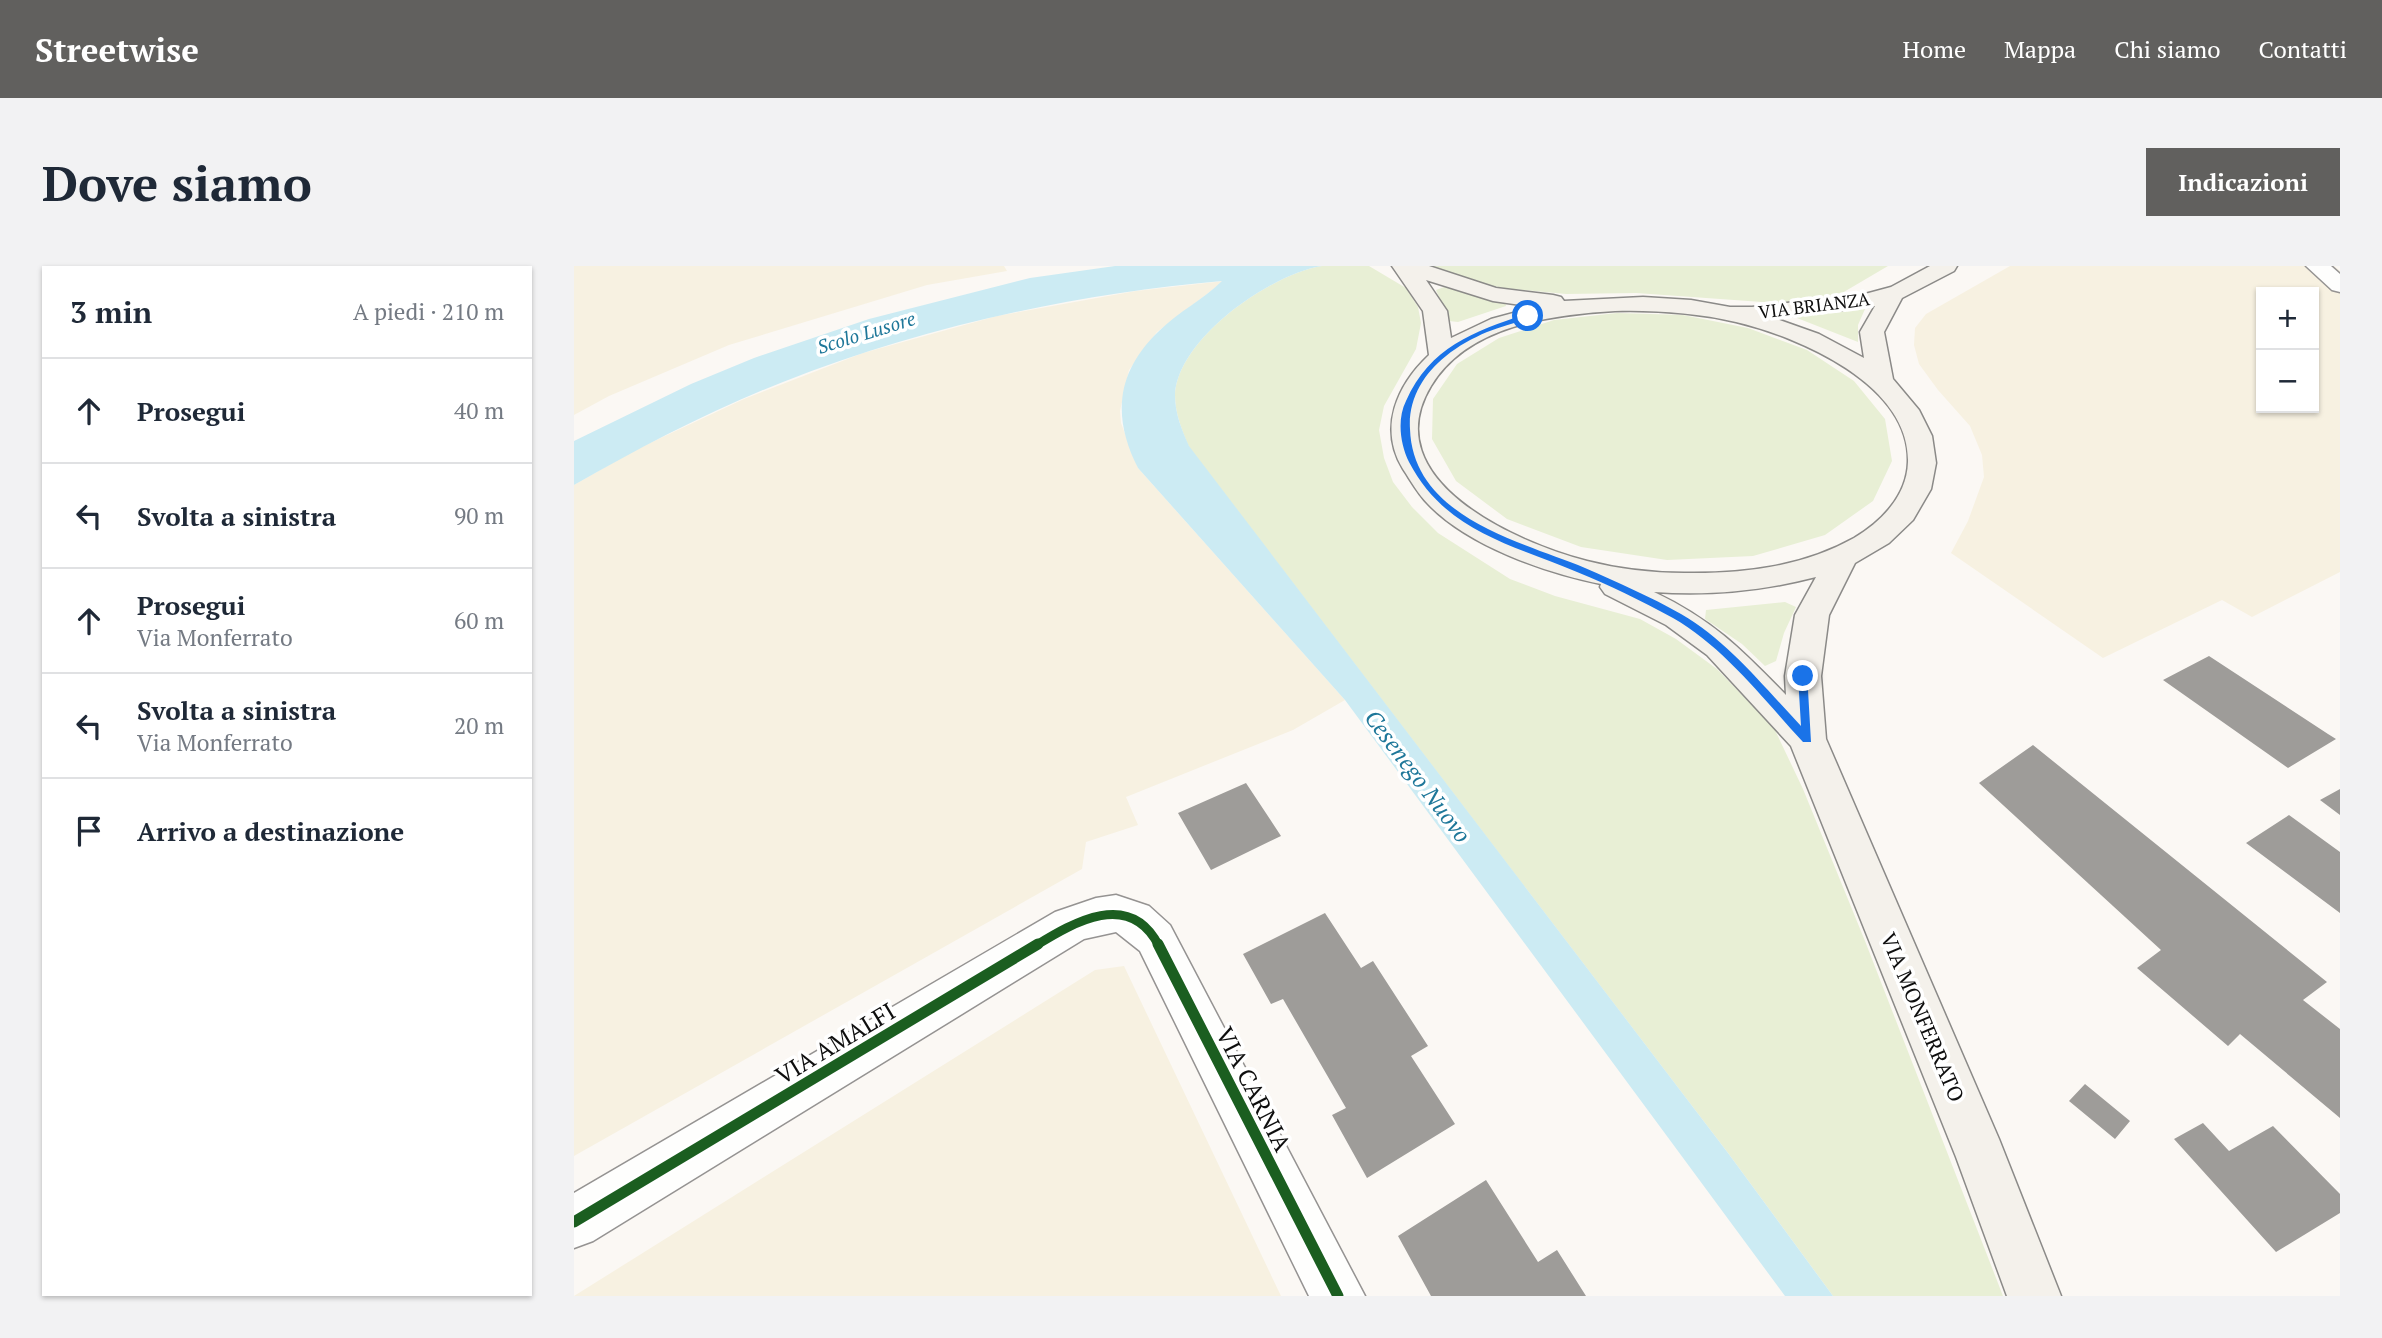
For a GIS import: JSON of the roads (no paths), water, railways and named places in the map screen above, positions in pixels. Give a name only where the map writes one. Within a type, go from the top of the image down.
[{"type":"main road","points":[[1405,266],[1493,294],[1583,306]]},
{"type":"main road","points":[[1405,266],[1435,312],[1442,356]]},
{"type":"main road","name":"VIA BRIANZA","points":[[1734,314],[1832,306],[1893,294],[1946,266]]},
{"type":"main road","name":"VIA BRIANZA","points":[[1880,381],[1872,332],[1893,294]]},
{"type":"main road","points":[[1653,304],[1734,314],[1772,324],[1826,346],[1880,381],[1902,405],[1918,432],[1924,459],[1920,484],[1907,510],[1880,536],[1843,556],[1791,573],[1735,582],[1651,582],[1583,571],[1490,536],[1453,511],[1425,483],[1406,447],[1405,411],[1419,379],[1442,356],[1462,342],[1507,322],[1583,306],[1653,304]]},
{"type":"main road","name":"VIA MONFERRATO","points":[[1843,556],[1812,615],[1803,676],[1807,739],[1981,1157],[2034,1296]]},
{"type":"main road","name":"VIA MONFERRATO","points":[[1583,571],[1678,617],[1709,640],[1807,739]]},
{"type":"street","points":[[2317,266],[2340,285]]},
{"type":"street","name":"VIA AMALFI","points":[[574,1222],[1070,925],[1098,916],[1122,913]]},
{"type":"street","name":"VIA CARNIA","points":[[1122,913],[1139,920],[1155,938],[1338,1296]]},
{"type":"water","points":[[1115,266],[1322,266],[1301,272],[1254,295],[1209,331],[1192,352],[1180,373],[1175,395],[1181,428],[1189,446],[1728,1153],[1833,1296],[1785,1296],[1345,700],[1138,468],[1124,431],[1122,413],[1127,379],[1134,363],[1159,331],[1222,281],[1054,304],[944,329],[889,345],[836,362],[729,405],[574,485],[574,441],[691,384],[754,358],[869,319],[1030,278]]},
{"type":"water label","name":"Scolo Lusore","points":[[866,332]]},
{"type":"water label","name":"Cesenego Nuovo","points":[[1418,776]]}]
